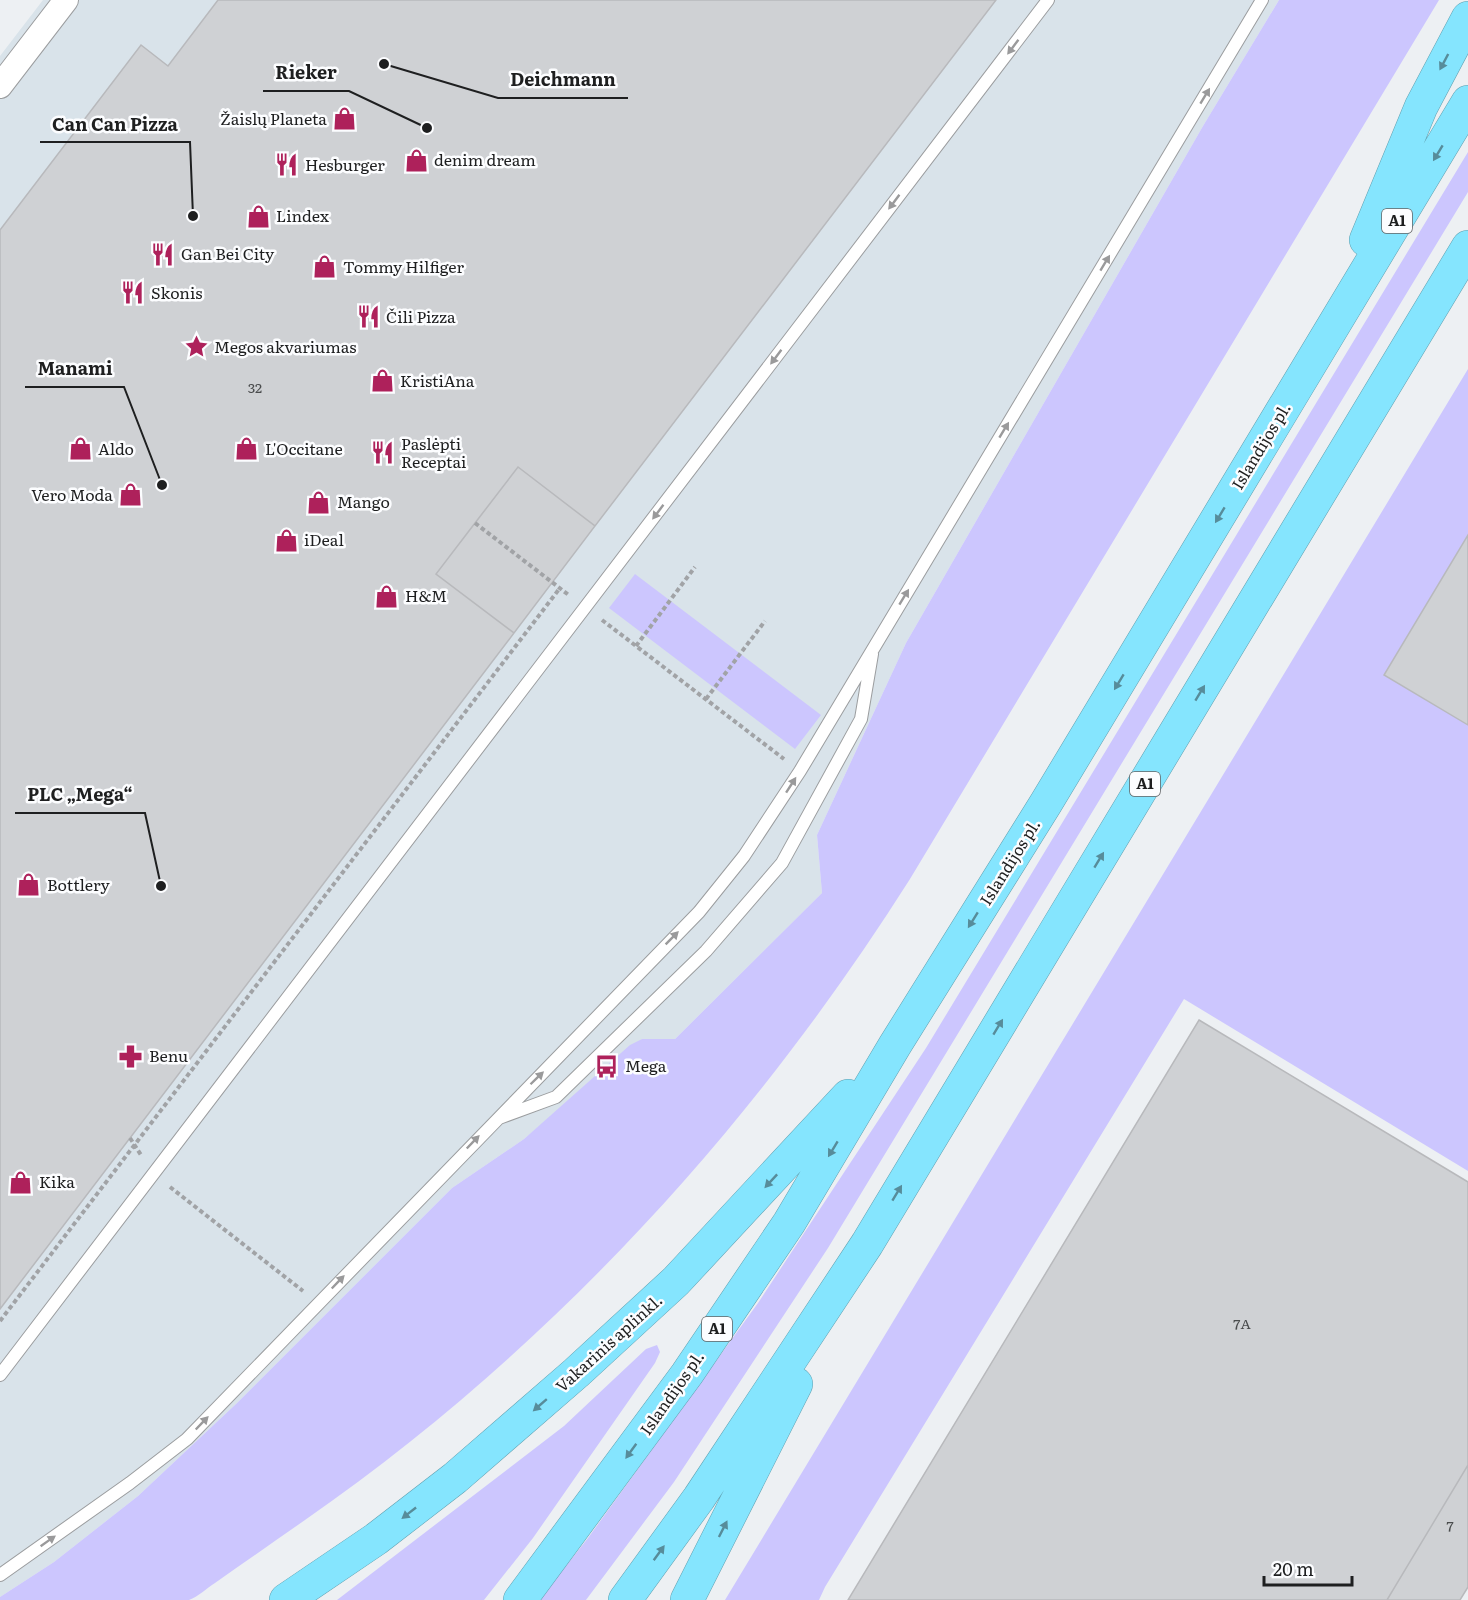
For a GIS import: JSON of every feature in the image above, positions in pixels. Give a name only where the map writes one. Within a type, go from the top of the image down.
[{"type":"highway","points":[[1326,339],[1421,107],[1468,18]]},
{"type":"highway","name":"Islandijos pl.","points":[[520,1600],[706,1346],[789,1223],[1046,803],[1468,102]]},
{"type":"highway","name":"A1","points":[[625,1600],[699,1498],[867,1244],[1468,247]]},
{"type":"highway","points":[[1422,324],[1468,264]]},
{"type":"highway","name":"Vakarinis aplinkl.","points":[[286,1600],[376,1539],[455,1478],[576,1373],[676,1281],[896,1045]]},
{"type":"highway","points":[[687,1600],[867,1244]]},
{"type":"street","points":[[0,86],[66,0]]},
{"type":"lane","points":[[0,1375],[1048,0]]},
{"type":"lane","points":[[0,1575],[187,1438],[699,912],[744,856],[800,771],[1262,0]]},
{"type":"lane","points":[[495,1119],[556,1097],[706,951],[782,863],[861,719],[874,647]]},
{"type":"path","points":[[475,523],[800,771]]},
{"type":"path","points":[[636,646],[695,567]]},
{"type":"path","points":[[0,1321],[560,588]]},
{"type":"path","points":[[706,699],[765,621]]},
{"type":"path","points":[[130,1138],[153,1174],[318,1303]]},
{"type":"shaded area","points":[[43,0],[1279,0],[1203,126],[906,643],[817,835],[822,893],[675,1039],[642,1039],[524,1139],[452,1188],[237,1403],[138,1496],[54,1562],[0,1597],[0,56]]},
{"type":"shaded area","points":[[1279,0],[1439,0],[910,879],[849,971],[783,1061],[713,1147],[639,1230],[562,1309],[480,1384],[394,1454],[199,1595],[189,1600],[0,1600],[0,1597],[54,1562],[138,1496],[237,1403],[452,1188],[524,1139],[630,1045],[642,1039],[675,1039],[822,893],[817,835],[906,643],[1203,126]]},
{"type":"shaded area","points":[[1468,152],[1468,192],[828,1248],[674,1482],[586,1600],[539,1600],[588,1538],[758,1303],[926,1048]]},
{"type":"shaded area","points":[[1468,369],[1468,535],[1385,675],[1468,725],[1468,1171],[1184,999],[819,1600],[725,1600]]},
{"type":"shaded area","points":[[635,574],[821,715],[795,749],[609,608]]},
{"type":"shaded area","points":[[657,1345],[660,1352],[655,1363],[533,1538],[484,1600],[337,1600],[564,1426],[646,1349]]},
{"type":"building","points":[[218,0],[996,0],[595,526],[518,467],[436,574],[514,633],[0,1309],[0,230],[141,45],[168,66]]},
{"type":"building","points":[[518,467],[595,526],[514,633],[436,574]]},
{"type":"building","points":[[1468,535],[1468,725],[1384,675]]},
{"type":"building","points":[[1199,1020],[1468,1182],[1468,1465],[1387,1600],[848,1600]]},
{"type":"building","points":[[1468,1465],[1468,1587],[1460,1600],[1387,1600]]},
{"type":"place","name":"Deichmann","points":[[384,64]]},
{"type":"place","name":"Žaislų Planeta","points":[[345,119]]},
{"type":"place","name":"Rieker","points":[[427,128]]},
{"type":"place","name":"denim dream","points":[[416,160]]},
{"type":"place","name":"Hesburger","points":[[287,165]]},
{"type":"place","name":"Can Can Pizza","points":[[193,216]]},
{"type":"place","name":"Lindex","points":[[258,216]]},
{"type":"place","name":"Gan Bei City","points":[[163,254]]},
{"type":"place","name":"Tommy Hilfiger","points":[[325,267]]},
{"type":"place","name":"Skonis","points":[[133,293]]},
{"type":"place","name":"Čili Pizza","points":[[368,317]]},
{"type":"place","name":"Megos akvariumas","points":[[196,347]]},
{"type":"place","name":"KristiAna","points":[[382,381]]},
{"type":"place","name":"Aldo","points":[[80,449]]},
{"type":"place","name":"L'Occitane","points":[[247,449]]},
{"type":"place","name":"Paslėpti Receptai","points":[[383,453]]},
{"type":"place","name":"Manami","points":[[162,485]]},
{"type":"place","name":"Vero Moda","points":[[131,495]]},
{"type":"place","name":"Mango","points":[[319,502]]},
{"type":"place","name":"iDeal","points":[[286,540]]},
{"type":"place","name":"H&M","points":[[387,596]]},
{"type":"place","name":"Bottlery","points":[[29,885]]},
{"type":"place","name":"PLC „Mega“","points":[[161,886]]},
{"type":"place","name":"Benu","points":[[131,1056]]},
{"type":"place","name":"Mega","points":[[607,1066]]},
{"type":"place","name":"Kika","points":[[21,1182]]}]
